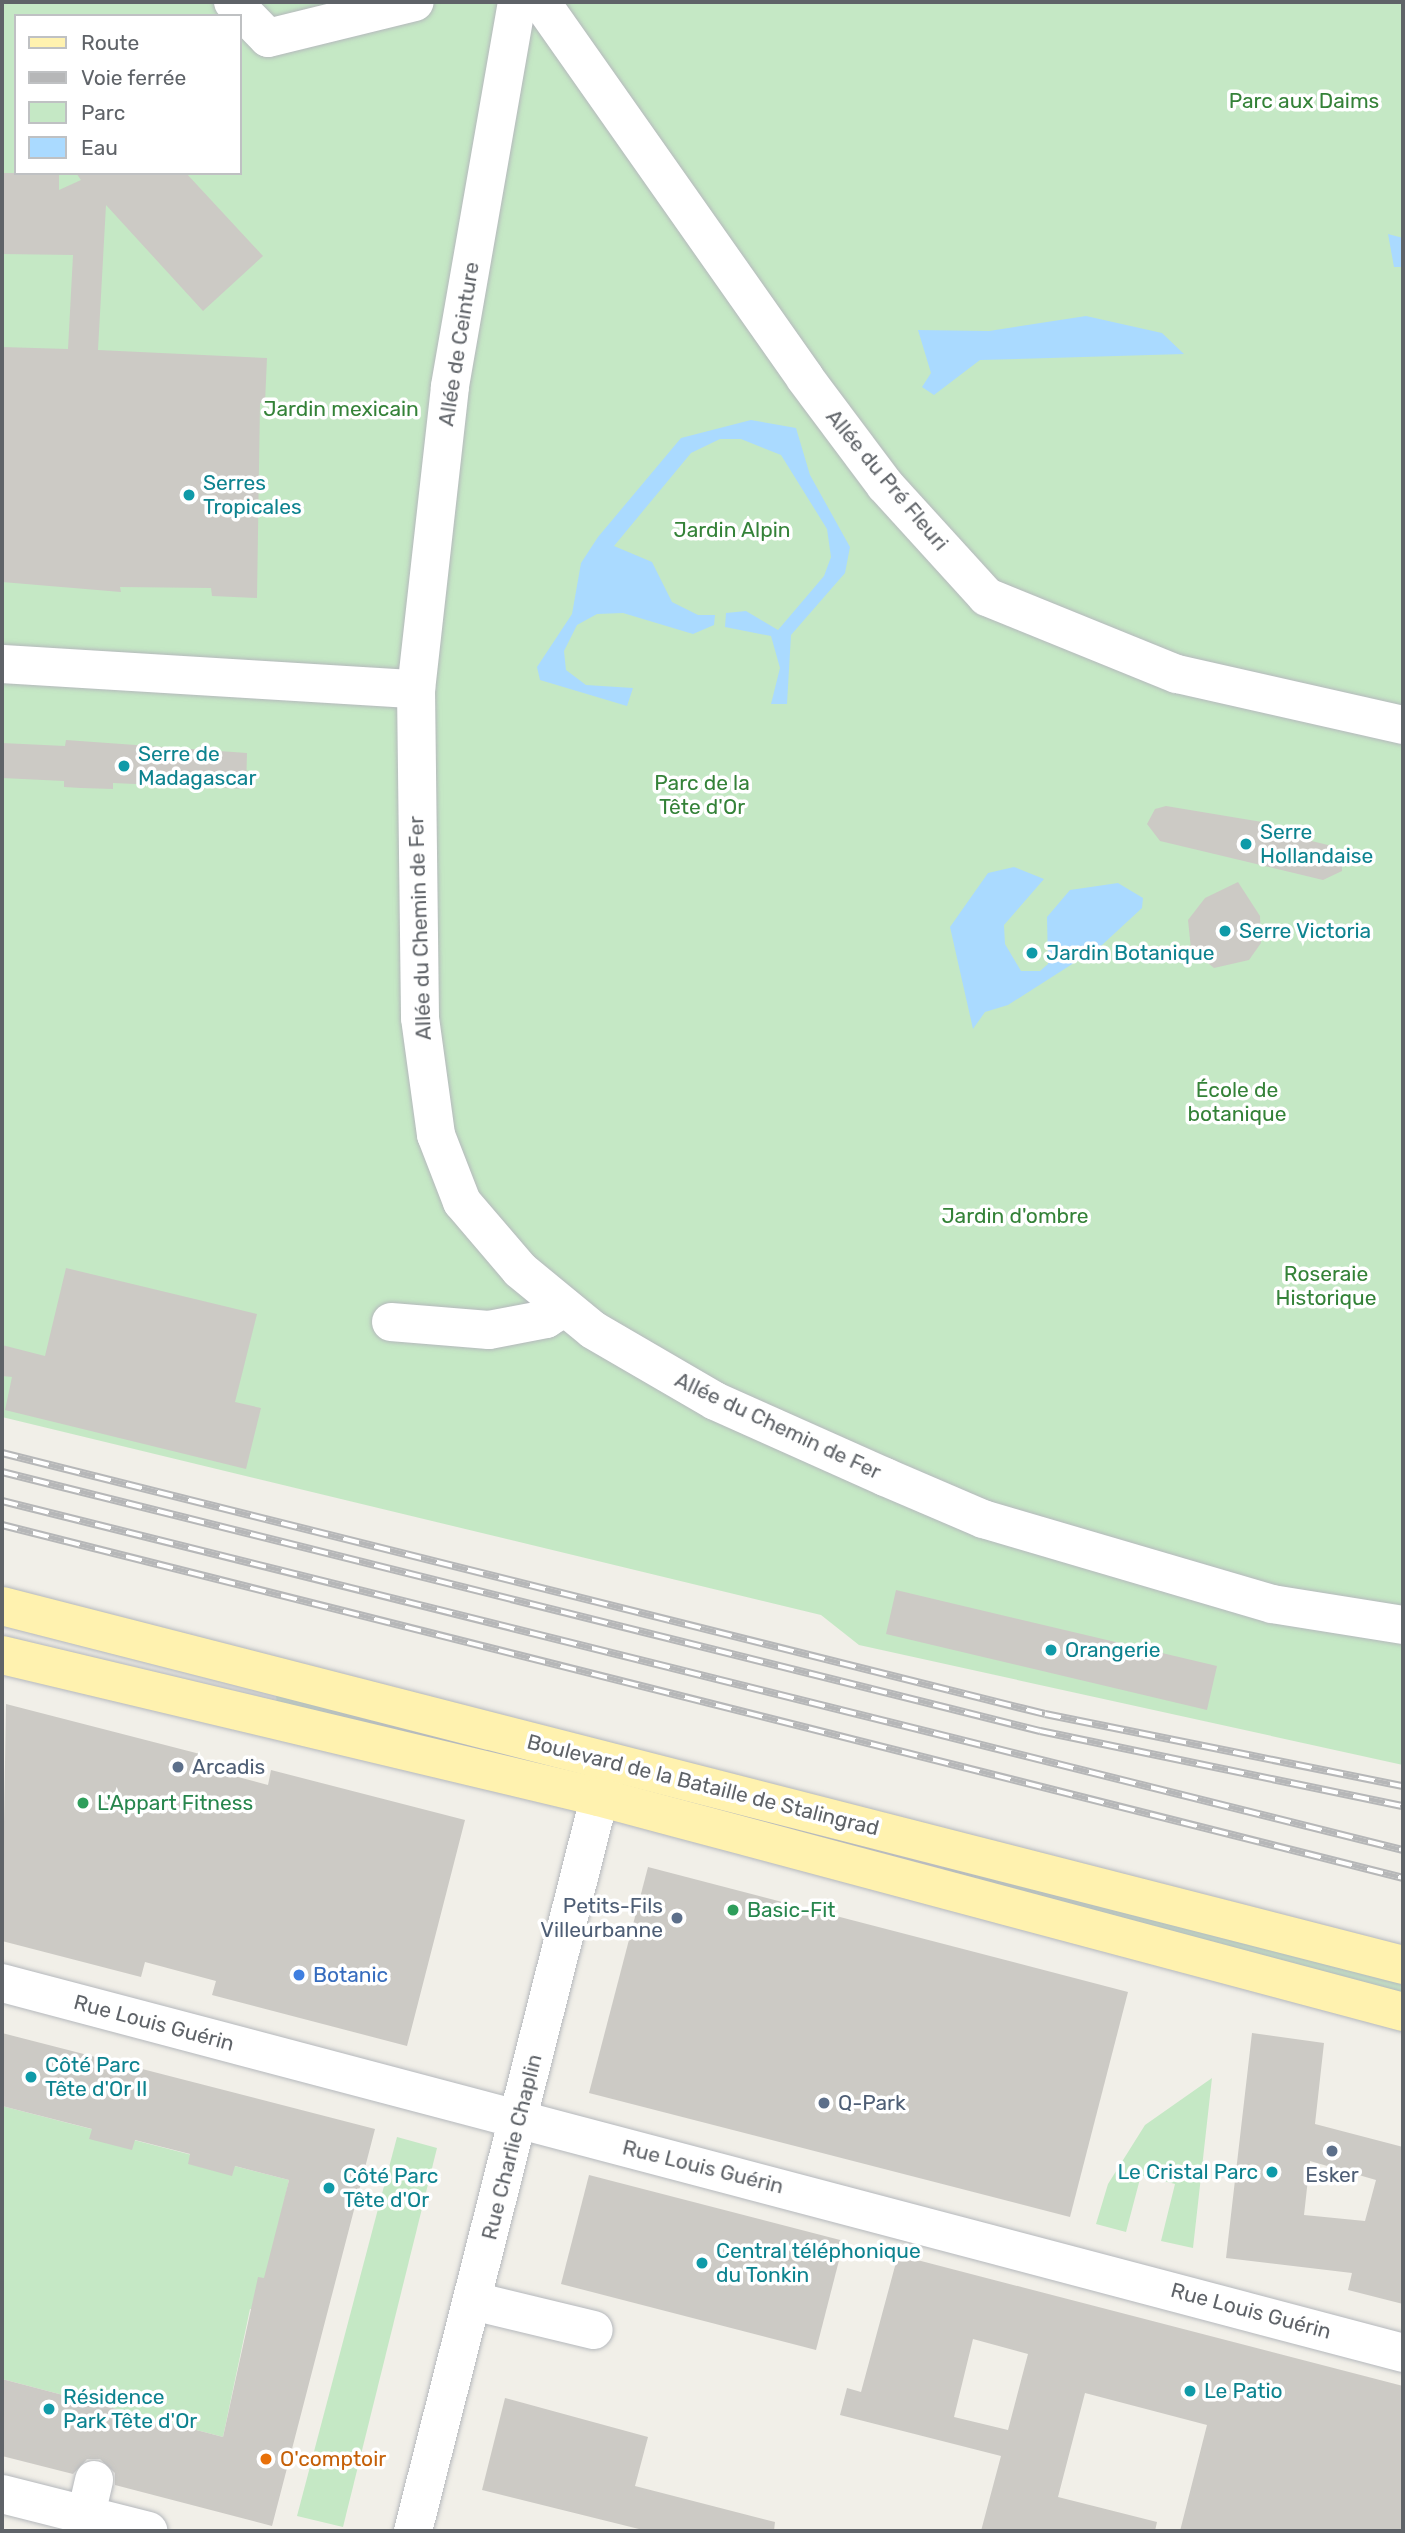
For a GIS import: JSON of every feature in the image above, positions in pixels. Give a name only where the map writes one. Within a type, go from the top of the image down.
[{"type":"main road","name":"Boulevard de la Bataille de Stalingrad","points":[[2,1606],[1403,2012]]},
{"type":"main road","name":"Boulevard de la Bataille de Stalingrad","points":[[2,1655],[604,1779],[1403,1965]]},
{"type":"street","points":[[233,2],[268,38],[415,2]]},
{"type":"street","name":"Allée de Ceinture","points":[[416,689],[450,387],[517,2]]},
{"type":"street","name":"Allée du Pré Fleuri","points":[[541,2],[837,421],[987,597],[1177,674],[1403,725]]},
{"type":"street","points":[[2,664],[416,689]]},
{"type":"street","name":"Allée du Chemin de Fer","points":[[416,689],[420,1018],[436,1135],[462,1202],[520,1270],[593,1330],[715,1401],[983,1519],[1272,1604],[1403,1625]]},
{"type":"street","points":[[391,1322],[489,1330],[546,1320],[565,1307]]},
{"type":"street","name":"Rue Charlie Chaplin","points":[[413,2531],[520,2121],[604,1779]]},
{"type":"street","name":"Rue Louis Guérin","points":[[2,1983],[1403,2353]]},
{"type":"street","points":[[473,2301],[594,2330]]},
{"type":"street","points":[[2,2494],[90,2497],[148,2531]]},
{"type":"green space","name":"Parc de la Tête d'Or","points":[[2,2],[1403,2],[1403,1765],[859,1645],[821,1615],[2,1417]]},
{"type":"green space","points":[[276,1694],[518,1753],[514,1766],[277,1704]]},
{"type":"green space","points":[[944,1863],[1403,1982],[1403,1995],[941,1874]]},
{"type":"green space","points":[[1212,2078],[1193,2248],[1161,2241],[1175,2184],[1141,2175],[1126,2232],[1096,2224],[1108,2184],[1145,2125]]},
{"type":"green space","points":[[2,2106],[289,2180],[260,2311],[250,2309],[223,2437],[2,2379]]},
{"type":"green space","points":[[397,2137],[437,2148],[343,2527],[297,2516]]},
{"type":"water","points":[[1388,234],[1403,238],[1403,267],[1394,267]]},
{"type":"water","points":[[1086,316],[1162,333],[1184,354],[980,360],[934,395],[922,387],[931,373],[918,330],[989,331]]},
{"type":"water","points":[[751,420],[796,428],[810,475],[850,547],[845,573],[791,635],[787,704],[771,704],[780,668],[771,636],[725,627],[726,613],[746,611],[778,630],[824,576],[831,557],[827,529],[781,455],[741,439],[720,439],[691,453],[614,546],[652,562],[672,602],[698,615],[715,615],[714,625],[693,634],[623,613],[597,614],[577,625],[564,651],[566,670],[586,685],[633,688],[627,706],[540,680],[537,667],[572,614],[581,563],[598,537],[681,438]]},
{"type":"water","points":[[1014,867],[1044,879],[1004,925],[1005,944],[1021,971],[1040,971],[1048,964],[1047,917],[1070,890],[1118,883],[1143,898],[1142,908],[1102,945],[1008,1005],[985,1012],[973,1029],[950,927],[988,873]]},
{"type":"building","points":[[2,173],[14,173],[59,175],[59,190],[81,180],[77,175],[188,175],[263,256],[203,311],[106,205],[98,350],[267,358],[265,403],[260,403],[257,598],[212,596],[211,588],[120,587],[121,592],[2,582],[2,347],[68,349],[73,255],[2,254]]},
{"type":"building","name":"Serre de Madagascar","points":[[66,740],[247,753],[246,789],[113,783],[113,789],[81,788],[64,787],[64,781],[2,778],[2,743],[65,746]]},
{"type":"building","name":"Serre Hollandaise","points":[[1166,806],[1262,822],[1267,830],[1332,846],[1342,854],[1342,871],[1323,880],[1160,841],[1147,824],[1155,809]]},
{"type":"building","name":"Serre Victoria","points":[[1238,882],[1260,916],[1261,943],[1249,960],[1214,968],[1191,949],[1188,920],[1205,898]]},
{"type":"building","points":[[66,1268],[257,1314],[235,1402],[261,1408],[246,1469],[5,1410],[12,1377],[2,1376],[2,1345],[45,1356]]},
{"type":"building","name":"Orangerie","points":[[896,1590],[1217,1666],[1207,1710],[886,1634]]},
{"type":"building","points":[[6,1704],[200,1754],[197,1766],[268,1785],[271,1770],[465,1820],[407,2046],[212,1995],[216,1981],[145,1962],[141,1977],[2,1941]]},
{"type":"building","points":[[648,1867],[1128,1992],[1070,2217],[589,2093]]},
{"type":"building","points":[[2,2033],[375,2129],[272,2526],[115,2485],[115,2473],[100,2459],[87,2459],[73,2474],[2,2456],[2,2379],[223,2437],[258,2277],[264,2278],[289,2180],[235,2166],[232,2176],[188,2164],[190,2154],[135,2140],[132,2150],[89,2139],[92,2129],[2,2106]]},
{"type":"building","name":"Le Cristal Parc","points":[[1252,2033],[1324,2043],[1315,2124],[1403,2147],[1403,2304],[1348,2290],[1352,2273],[1226,2258]],"holes":[[[1310,2161],[1376,2180],[1365,2221],[1304,2215]]]},
{"type":"building","name":"Central téléphonique du Tonkin","points":[[589,2175],[844,2241],[816,2350],[561,2284]]},
{"type":"building","name":"Le Patio","points":[[898,2255],[1403,2386],[1403,2531],[1180,2531],[1207,2425],[1085,2393],[1058,2497],[1157,2522],[1155,2531],[981,2531],[1001,2456],[840,2415],[847,2388],[861,2392]],"holes":[[[973,2339],[1028,2354],[1008,2430],[954,2417]]]},
{"type":"building","points":[[505,2398],[648,2437],[635,2486],[775,2522],[774,2531],[647,2531],[482,2490]]},
{"type":"railway","points":[[2,1453],[1045,1714],[1403,1786]]},
{"type":"railway","points":[[2,1472],[1040,1731],[1403,1806]]},
{"type":"railway","points":[[2,1501],[1403,1850]]},
{"type":"railway","points":[[2,1525],[1403,1878]]},
{"type":"place","name":"Serres Tropicales","points":[[189,495]]},
{"type":"place","name":"Serre de Madagascar","points":[[124,766]]},
{"type":"place","name":"Serre Hollandaise","points":[[1246,844]]},
{"type":"place","name":"Serre Victoria","points":[[1225,931]]},
{"type":"place","name":"Jardin Botanique","points":[[1032,953]]},
{"type":"place","name":"Orangerie","points":[[1051,1650]]},
{"type":"place","name":"Arcadis","points":[[178,1767]]},
{"type":"place","name":"L'Appart Fitness","points":[[83,1803]]},
{"type":"place","name":"Basic-Fit","points":[[733,1910]]},
{"type":"place","name":"Petits-Fils Villeurbanne","points":[[677,1918]]},
{"type":"place","name":"Botanic","points":[[299,1975]]},
{"type":"place","name":"Côté Parc Tête d'Or II","points":[[31,2077]]},
{"type":"place","name":"Q-Park","points":[[824,2103]]},
{"type":"place","name":"Esker","points":[[1332,2151]]},
{"type":"place","name":"Le Cristal Parc","points":[[1272,2172]]},
{"type":"place","name":"Côté Parc Tête d'Or","points":[[329,2188]]},
{"type":"place","name":"Central téléphonique du Tonkin","points":[[702,2263]]},
{"type":"place","name":"Le Patio","points":[[1190,2391]]},
{"type":"place","name":"Résidence Park Tête d'Or","points":[[49,2409]]},
{"type":"place","name":"O'comptoir","points":[[266,2459]]},
{"type":"park label","name":"Parc aux Daims","points":[[1304,101]]},
{"type":"park label","name":"Jardin mexicain","points":[[341,409]]},
{"type":"park label","name":"Jardin Alpin","points":[[732,530]]},
{"type":"park label","name":"École de botanique","points":[[1237,1102]]},
{"type":"park label","name":"Jardin d'ombre","points":[[1015,1216]]},
{"type":"park label","name":"Roseraie Historique","points":[[1326,1286]]}]
